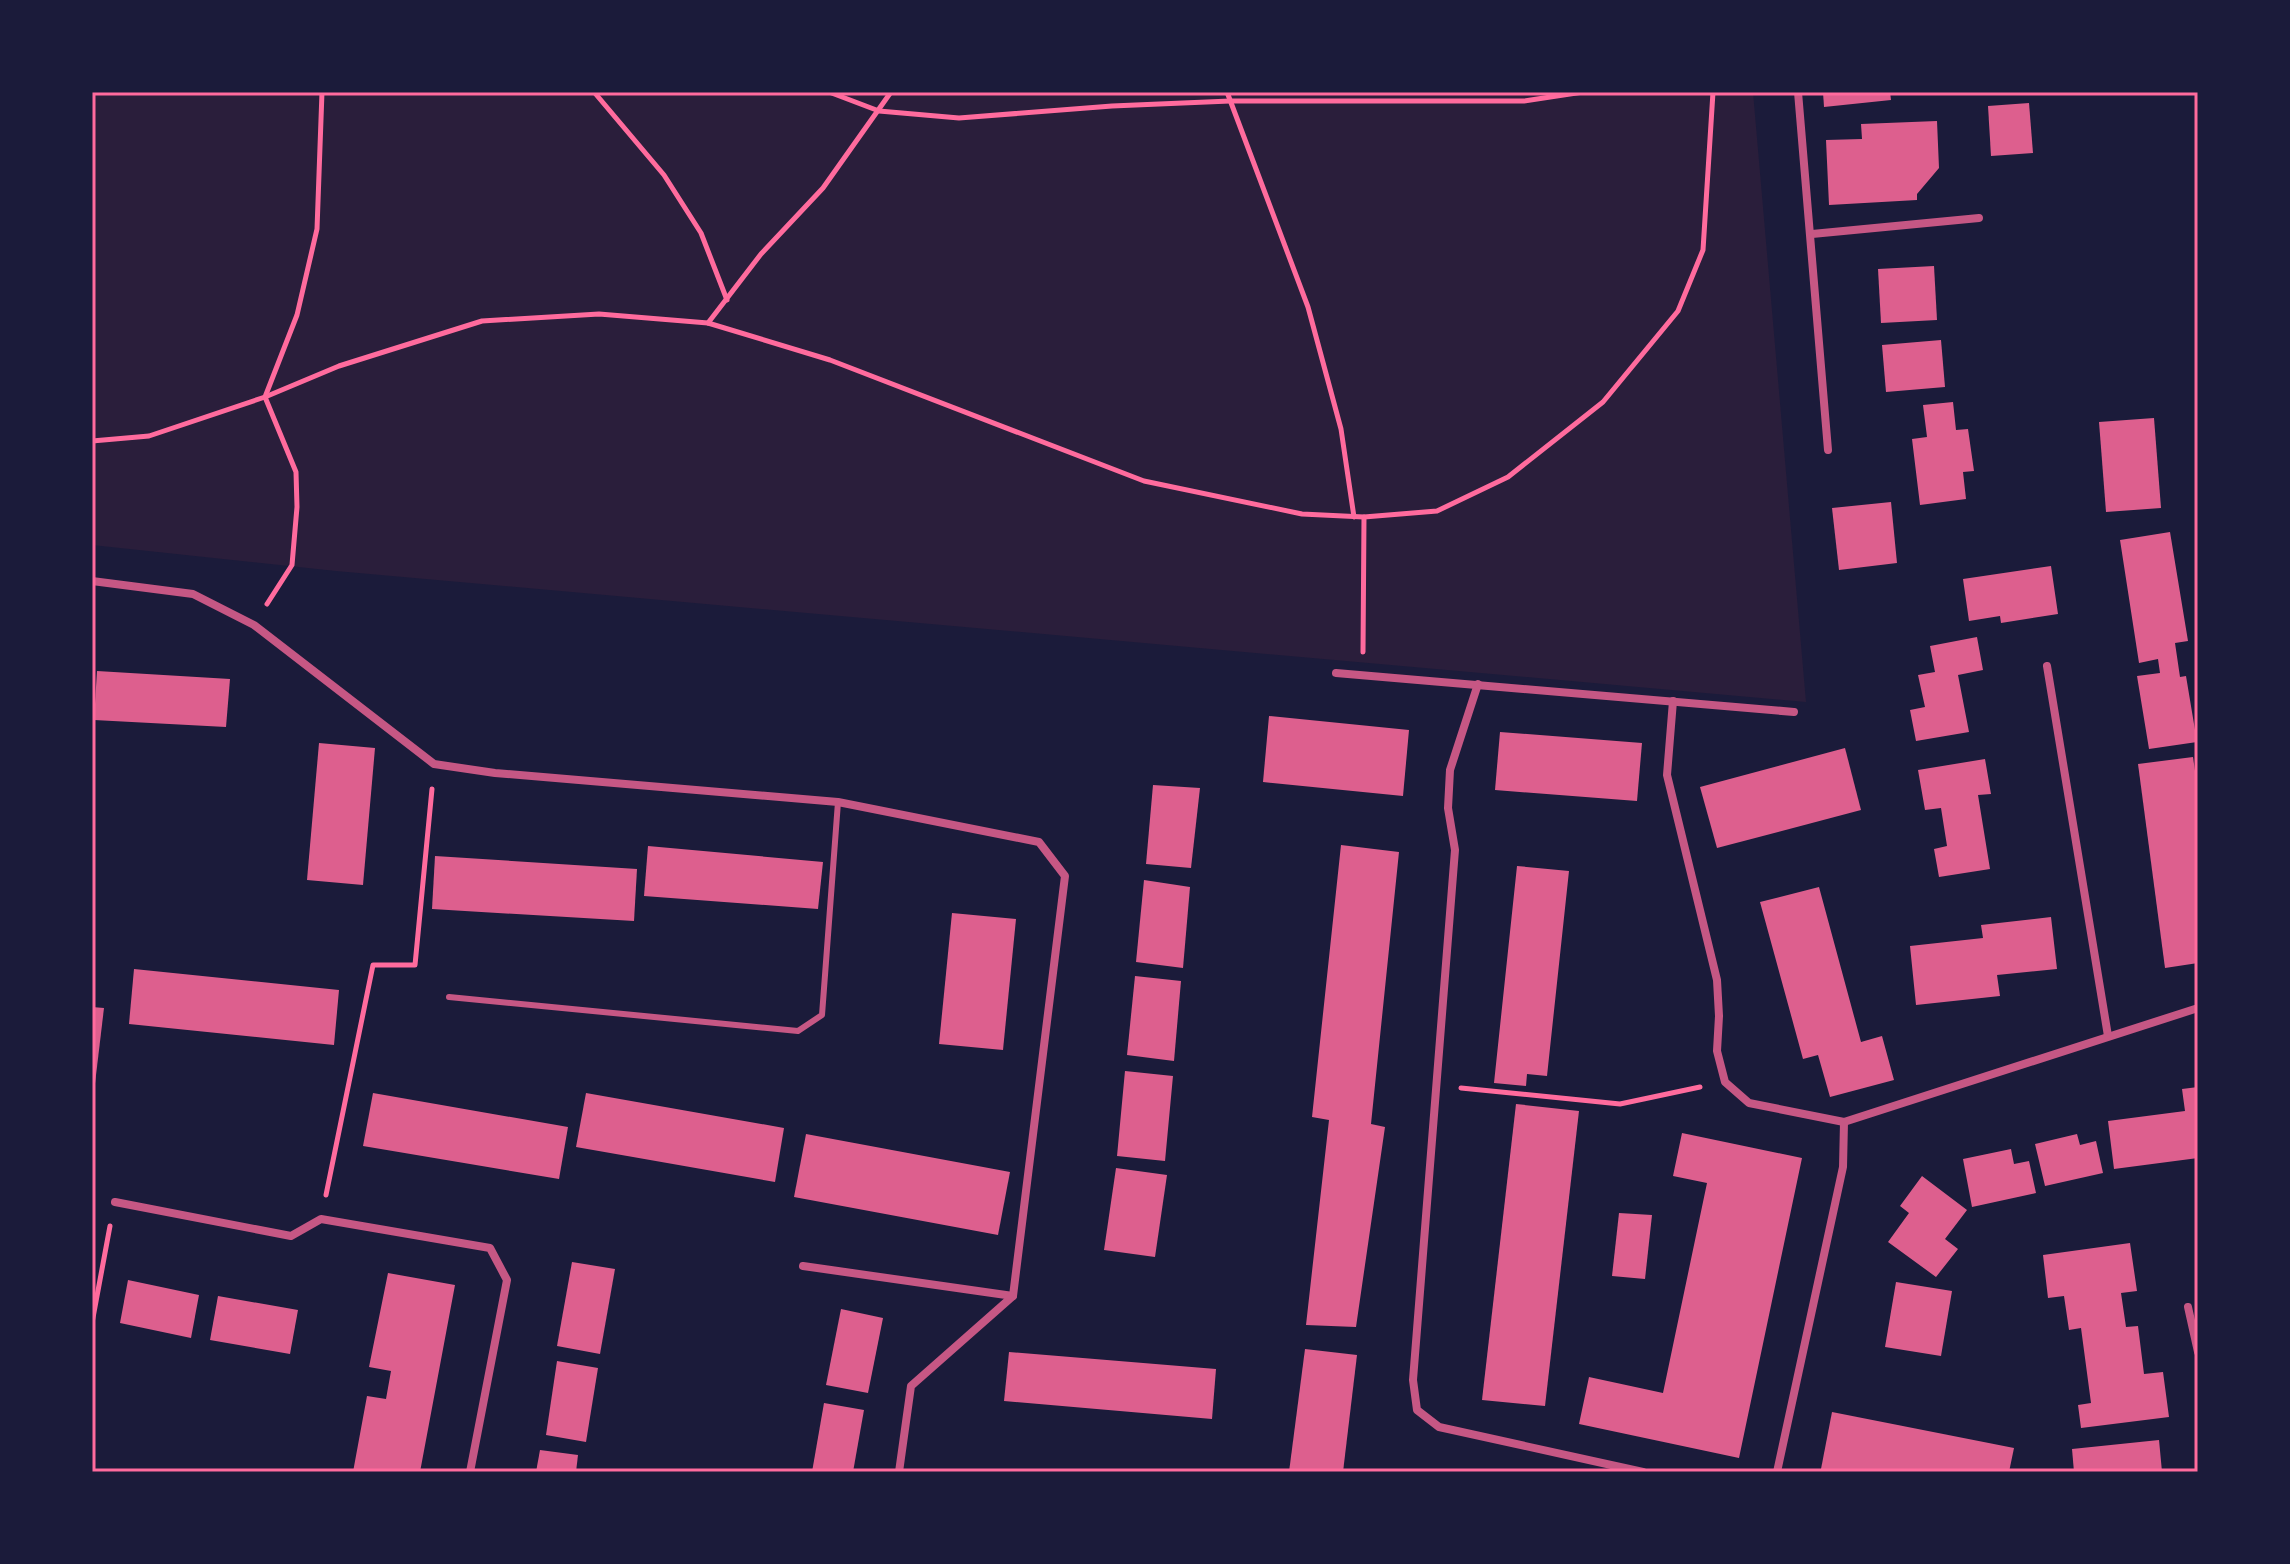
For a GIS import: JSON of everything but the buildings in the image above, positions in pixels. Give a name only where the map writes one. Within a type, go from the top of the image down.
[{"type":"street","points":[[1798,92],[1828,450]]},
{"type":"street","points":[[1812,234],[1979,218]]},
{"type":"street","points":[[92,581],[193,594],[254,625],[434,764],[495,773],[838,802],[1039,842],[1065,876],[1013,1296],[911,1386],[899,1472]]},
{"type":"street","points":[[2047,666],[2108,1036]]},
{"type":"street","points":[[1336,673],[1794,712]]},
{"type":"street","points":[[1478,684],[1450,770],[1448,808],[1455,850],[1413,1380],[1417,1410],[1439,1427],[1643,1472]]},
{"type":"street","points":[[1673,701],[1667,775],[1717,980],[1717,1051],[1725,1082],[1749,1103],[1844,1122],[2198,1008]]},
{"type":"street","points":[[1777,1472],[1843,1167],[1844,1122]]},
{"type":"street","points":[[115,1202],[291,1236],[321,1219],[490,1248],[507,1280],[470,1472]]},
{"type":"street","points":[[803,1266],[1013,1296]]},
{"type":"street","points":[[2188,1307],[2198,1352]]},
{"type":"lane","points":[[449,997],[798,1031],[822,1015],[838,802]]},
{"type":"path","points":[[254,625],[292,565],[297,507],[296,472],[265,397],[297,315],[317,229],[322,92]]},
{"type":"path","points":[[594,92],[664,175],[701,233],[727,300]]},
{"type":"path","points":[[829,92],[879,111],[959,118],[1230,101],[1524,101],[1583,92]]},
{"type":"path","points":[[708,323],[761,254],[823,188],[891,92]]},
{"type":"path","points":[[1227,92],[1308,307],[1341,429],[1354,517]]},
{"type":"path","points":[[92,441],[149,436],[265,397],[339,366],[482,321],[599,314],[708,323],[830,360],[1144,481],[1302,514],[1364,517],[1437,511],[1508,477],[1603,402],[1678,311],[1703,250],[1715,92]]},
{"type":"path","points":[[1362,676],[1364,517]]},
{"type":"path","points":[[321,1219],[373,965],[415,965],[434,764]]},
{"type":"path","points":[[1436,1086],[1620,1104],[1725,1082]]},
{"type":"path","points":[[92,1323],[115,1202]]},
{"type":"shaded area","points":[[92,92],[1753,92],[1806,702],[336,571],[92,545]]}]
